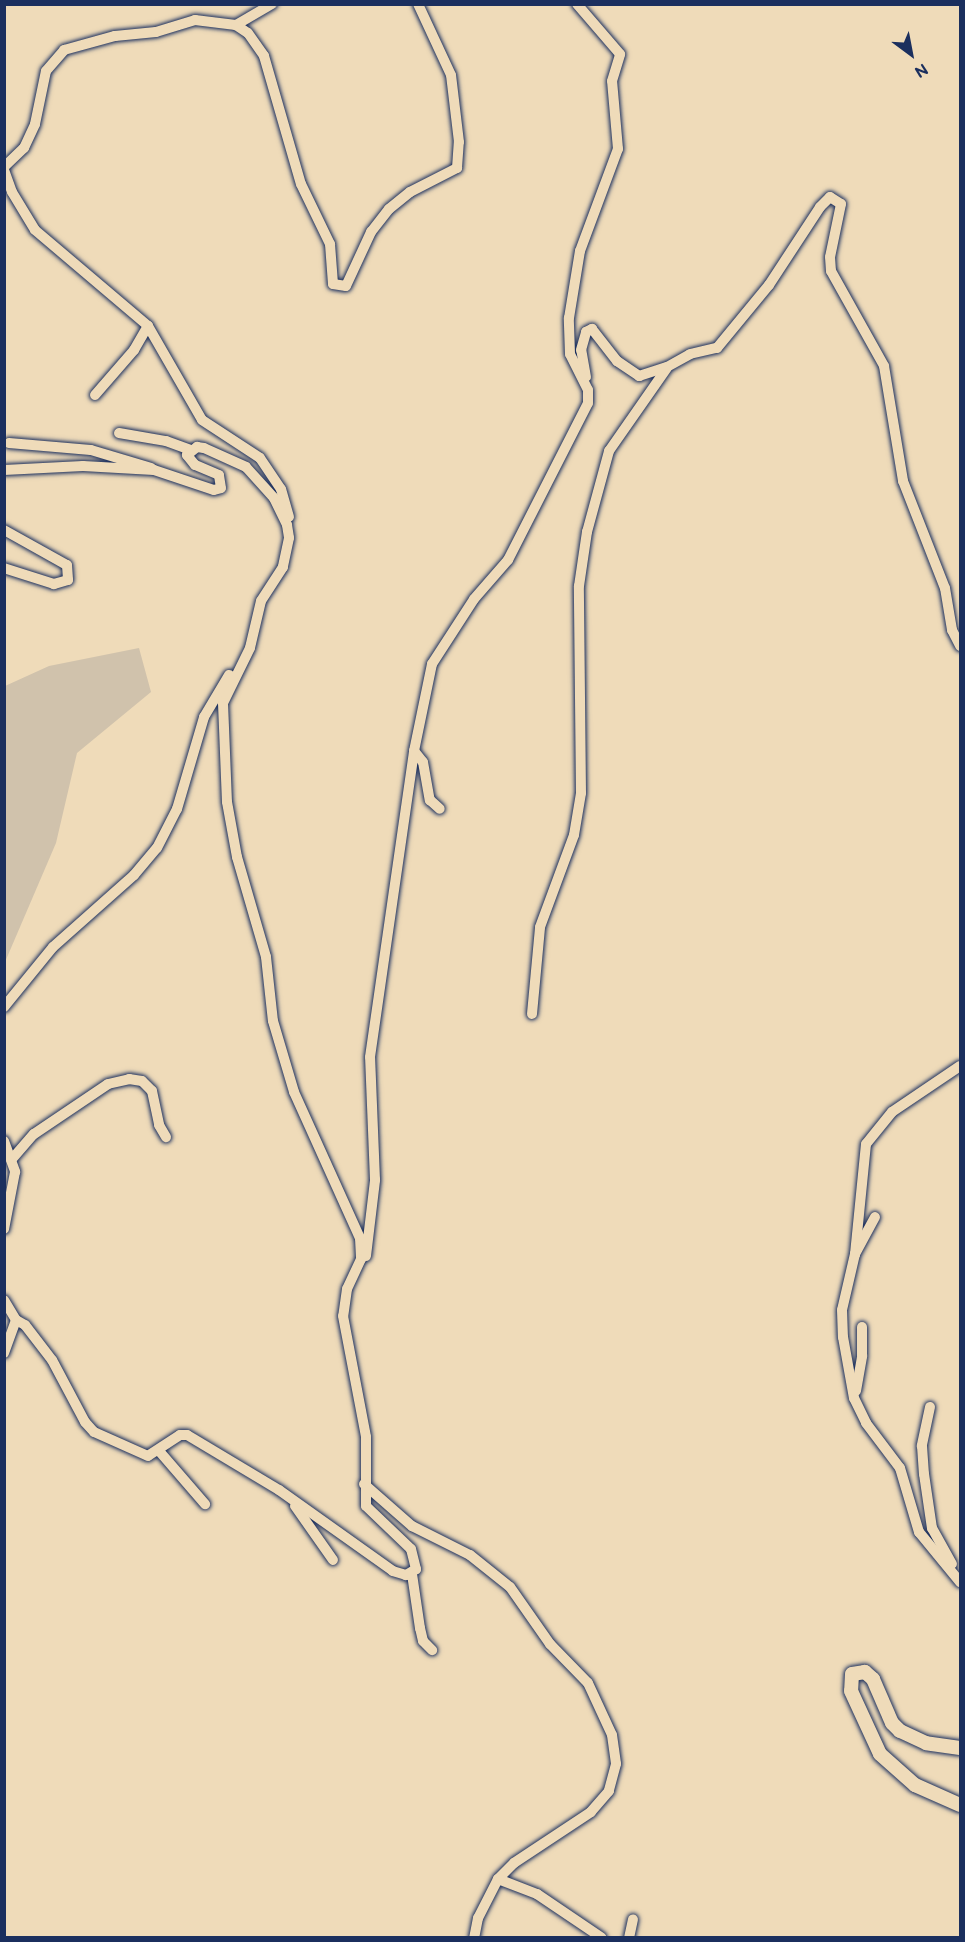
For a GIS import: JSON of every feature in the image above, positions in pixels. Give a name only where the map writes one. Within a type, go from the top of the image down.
[{"type":"street","points":[[236,25],[272,4]]},
{"type":"street","points":[[359,1266],[360,1238],[294,1092],[282,1051],[267,993],[266,957],[234,843],[226,787],[223,703],[252,642],[261,601],[283,567],[290,532],[281,489],[260,458],[202,420],[148,326],[35,230],[12,192],[4,169],[24,148],[35,124],[46,71],[64,50],[121,35],[156,32],[195,20],[236,25],[248,33],[264,56],[301,184],[330,244],[333,284],[346,286],[371,232],[389,209],[410,192],[457,168],[459,142],[451,75],[418,4]]},
{"type":"street","points":[[577,4],[620,54],[612,81],[618,149],[580,251],[569,318],[570,354],[588,390]]},
{"type":"street","points":[[4,1300],[16,1320],[25,1324],[52,1360],[88,1428],[142,1455],[160,1452],[180,1435],[187,1435],[286,1494],[387,1568],[406,1575],[412,1574],[416,1569],[415,1555],[369,1512],[364,1484],[366,1437],[344,1323],[347,1289],[370,1238],[375,1180],[370,1048],[414,751],[432,664],[474,600],[508,560],[582,415],[588,390],[581,350],[586,332],[592,330],[627,370],[639,376],[667,368],[690,354],[717,348],[727,339],[769,285],[820,207],[830,197],[841,204],[830,257],[831,271],[884,366],[903,481],[945,588],[952,630],[960,646]]},
{"type":"street","points":[[95,395],[134,350],[148,326]]},
{"type":"street","points":[[532,1014],[540,927],[574,835],[581,793],[579,586],[587,532],[609,451],[667,368]]},
{"type":"street","points":[[118,433],[166,441],[191,450],[204,448],[246,466],[278,504],[290,532]]},
{"type":"street","points":[[9,443],[97,451],[214,490],[221,488],[219,475],[189,461],[187,455],[191,450]]},
{"type":"street","points":[[4,470],[83,466],[154,470]]},
{"type":"street","points":[[4,530],[67,565],[68,580],[54,584],[4,568]]},
{"type":"street","points":[[4,1007],[53,947],[134,875],[157,848],[177,809],[209,704],[243,660]]},
{"type":"street","points":[[414,751],[423,762],[430,800],[441,809]]},
{"type":"street","points":[[960,1066],[892,1112],[866,1144],[855,1254],[842,1310],[854,1398],[866,1423],[900,1468],[919,1533],[960,1582]]},
{"type":"street","points":[[12,1159],[34,1134],[108,1084],[129,1079],[142,1081],[152,1091],[156,1118],[166,1137]]},
{"type":"street","points":[[4,1141],[12,1159],[15,1179],[4,1229]]},
{"type":"street","points":[[855,1254],[875,1217]]},
{"type":"street","points":[[4,1353],[16,1320]]},
{"type":"street","points":[[854,1398],[862,1356],[862,1327]]},
{"type":"street","points":[[930,1407],[922,1446],[932,1528],[960,1577]]},
{"type":"street","points":[[160,1452],[205,1504]]},
{"type":"street","points":[[364,1484],[412,1526],[470,1555],[510,1587],[550,1644],[588,1683],[610,1728],[616,1764],[609,1791],[586,1816],[514,1863],[498,1880],[478,1918],[474,1938]]},
{"type":"street","points":[[286,1494],[333,1560]]},
{"type":"street","points":[[412,1574],[423,1641],[432,1650]]},
{"type":"street","points":[[960,1748],[926,1743],[900,1731],[892,1723],[873,1679],[865,1672],[852,1674],[851,1691],[880,1754],[915,1785],[960,1805]]},
{"type":"street","points":[[498,1880],[551,1902],[602,1938]]},
{"type":"street","points":[[629,1938],[633,1919]]},
{"type":"shaded area","points":[[139,648],[151,692],[77,753],[56,843],[5,962],[5,686],[49,666]]}]
